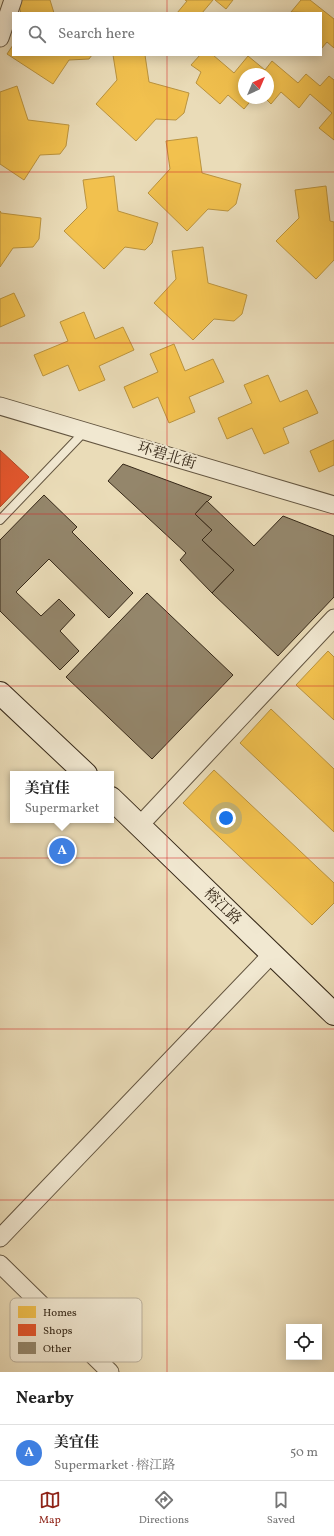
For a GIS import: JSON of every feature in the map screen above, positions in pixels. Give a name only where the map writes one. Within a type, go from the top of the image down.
[{"type":"street","points":[[0,38],[13,0]]},
{"type":"street","name":"环碧北街","points":[[0,406],[334,505]]},
{"type":"street","points":[[140,825],[334,618]]},
{"type":"street","points":[[0,693],[83,771]]},
{"type":"street","name":"榕江路","points":[[114,801],[334,1014]]},
{"type":"street","points":[[0,1238],[272,954]]},
{"type":"street","points":[[0,1264],[35,1298]]},
{"type":"street","points":[[100,1362],[110,1372]]},
{"type":"lane","points":[[0,520],[86,431]]},
{"type":"building: Homes","points":[[17,0],[50,0],[54,12],[21,12]]},
{"type":"building: Homes","points":[[185,0],[213,0],[203,12],[178,12],[187,1]]},
{"type":"building: Homes","points":[[215,0],[233,0],[226,9]]},
{"type":"building: Homes","points":[[301,0],[310,0],[334,19],[334,48],[327,42],[322,48],[322,12],[291,12]]},
{"type":"building: Homes","points":[[12,46],[12,56],[91,56],[89,59],[69,60],[53,84],[7,54]]},
{"type":"building: Homes","points":[[113,56],[145,56],[149,82],[189,93],[184,113],[176,120],[156,119],[136,141],[96,104],[117,80]]},
{"type":"building: Homes","points":[[199,56],[214,56],[234,73],[238,68],[238,104],[228,95],[220,104],[196,83],[201,72],[191,65]]},
{"type":"building: Homes","points":[[248,56],[263,68],[238,68]]},
{"type":"building: Homes","points":[[272,61],[298,83],[306,74],[320,86],[329,76],[334,80],[334,140],[319,128],[332,113],[310,94],[299,108],[281,92],[274,100],[274,68],[267,68]]},
{"type":"building: Homes","points":[[17,86],[28,120],[69,125],[66,146],[60,154],[40,155],[24,180],[0,164],[0,92]]},
{"type":"building: Homes","points":[[238,104],[248,104],[244,109]]},
{"type":"building: Homes","points":[[197,137],[202,173],[241,184],[236,204],[228,211],[208,209],[187,231],[148,193],[170,169],[166,141]]},
{"type":"building: Homes","points":[[114,176],[118,211],[158,223],[152,243],[145,250],[125,247],[104,269],[64,231],[87,208],[83,180]]},
{"type":"building: Homes","points":[[326,186],[330,221],[334,222],[334,260],[316,279],[276,241],[299,218],[295,190]]},
{"type":"building: Homes","points":[[0,211],[1,213],[41,218],[39,239],[33,247],[13,248],[0,267]]},
{"type":"building: Homes","points":[[203,247],[208,283],[247,295],[242,314],[234,321],[214,319],[193,340],[154,303],[176,279],[172,251]]},
{"type":"building: Homes","points":[[14,293],[25,316],[0,327],[0,299]]},
{"type":"building: Homes","points":[[84,312],[95,339],[123,327],[134,350],[99,366],[105,380],[79,391],[68,365],[43,376],[34,355],[68,341],[60,322]]},
{"type":"building: Homes","points":[[174,344],[185,371],[213,359],[224,382],[189,397],[195,412],[169,423],[158,397],[133,408],[124,387],[158,372],[150,354]]},
{"type":"building: Homes","points":[[268,375],[280,402],[307,390],[318,413],[283,428],[289,443],[264,454],[252,428],[227,439],[218,418],[252,403],[244,385]]},
{"type":"building: Homes","points":[[334,440],[334,465],[319,472],[310,451]]},
{"type":"building: Homes","points":[[328,651],[334,657],[334,720],[296,685]]},
{"type":"building: Homes","points":[[271,709],[334,769],[334,832],[240,743]]},
{"type":"building: Homes","points":[[214,770],[334,883],[334,903],[312,925],[183,803]]},
{"type":"building: Shops","points":[[0,450],[29,477],[0,507]]},
{"type":"building: Other","points":[[123,464],[212,497],[195,514],[212,530],[202,540],[234,570],[212,593],[180,560],[186,553],[108,481]]},
{"type":"building: Other","points":[[44,495],[77,527],[72,532],[133,593],[109,618],[49,559],[16,592],[41,616],[59,599],[75,615],[60,631],[79,651],[60,670],[0,611],[0,540]]},
{"type":"building: Other","points":[[207,501],[254,546],[283,516],[334,536],[334,597],[278,656],[212,593],[234,570],[202,540],[212,530],[195,514]]},
{"type":"building: Other","points":[[147,593],[233,675],[152,759],[66,677]]},
{"type":"place","name":"美宜佳","points":[[62,851]]}]
